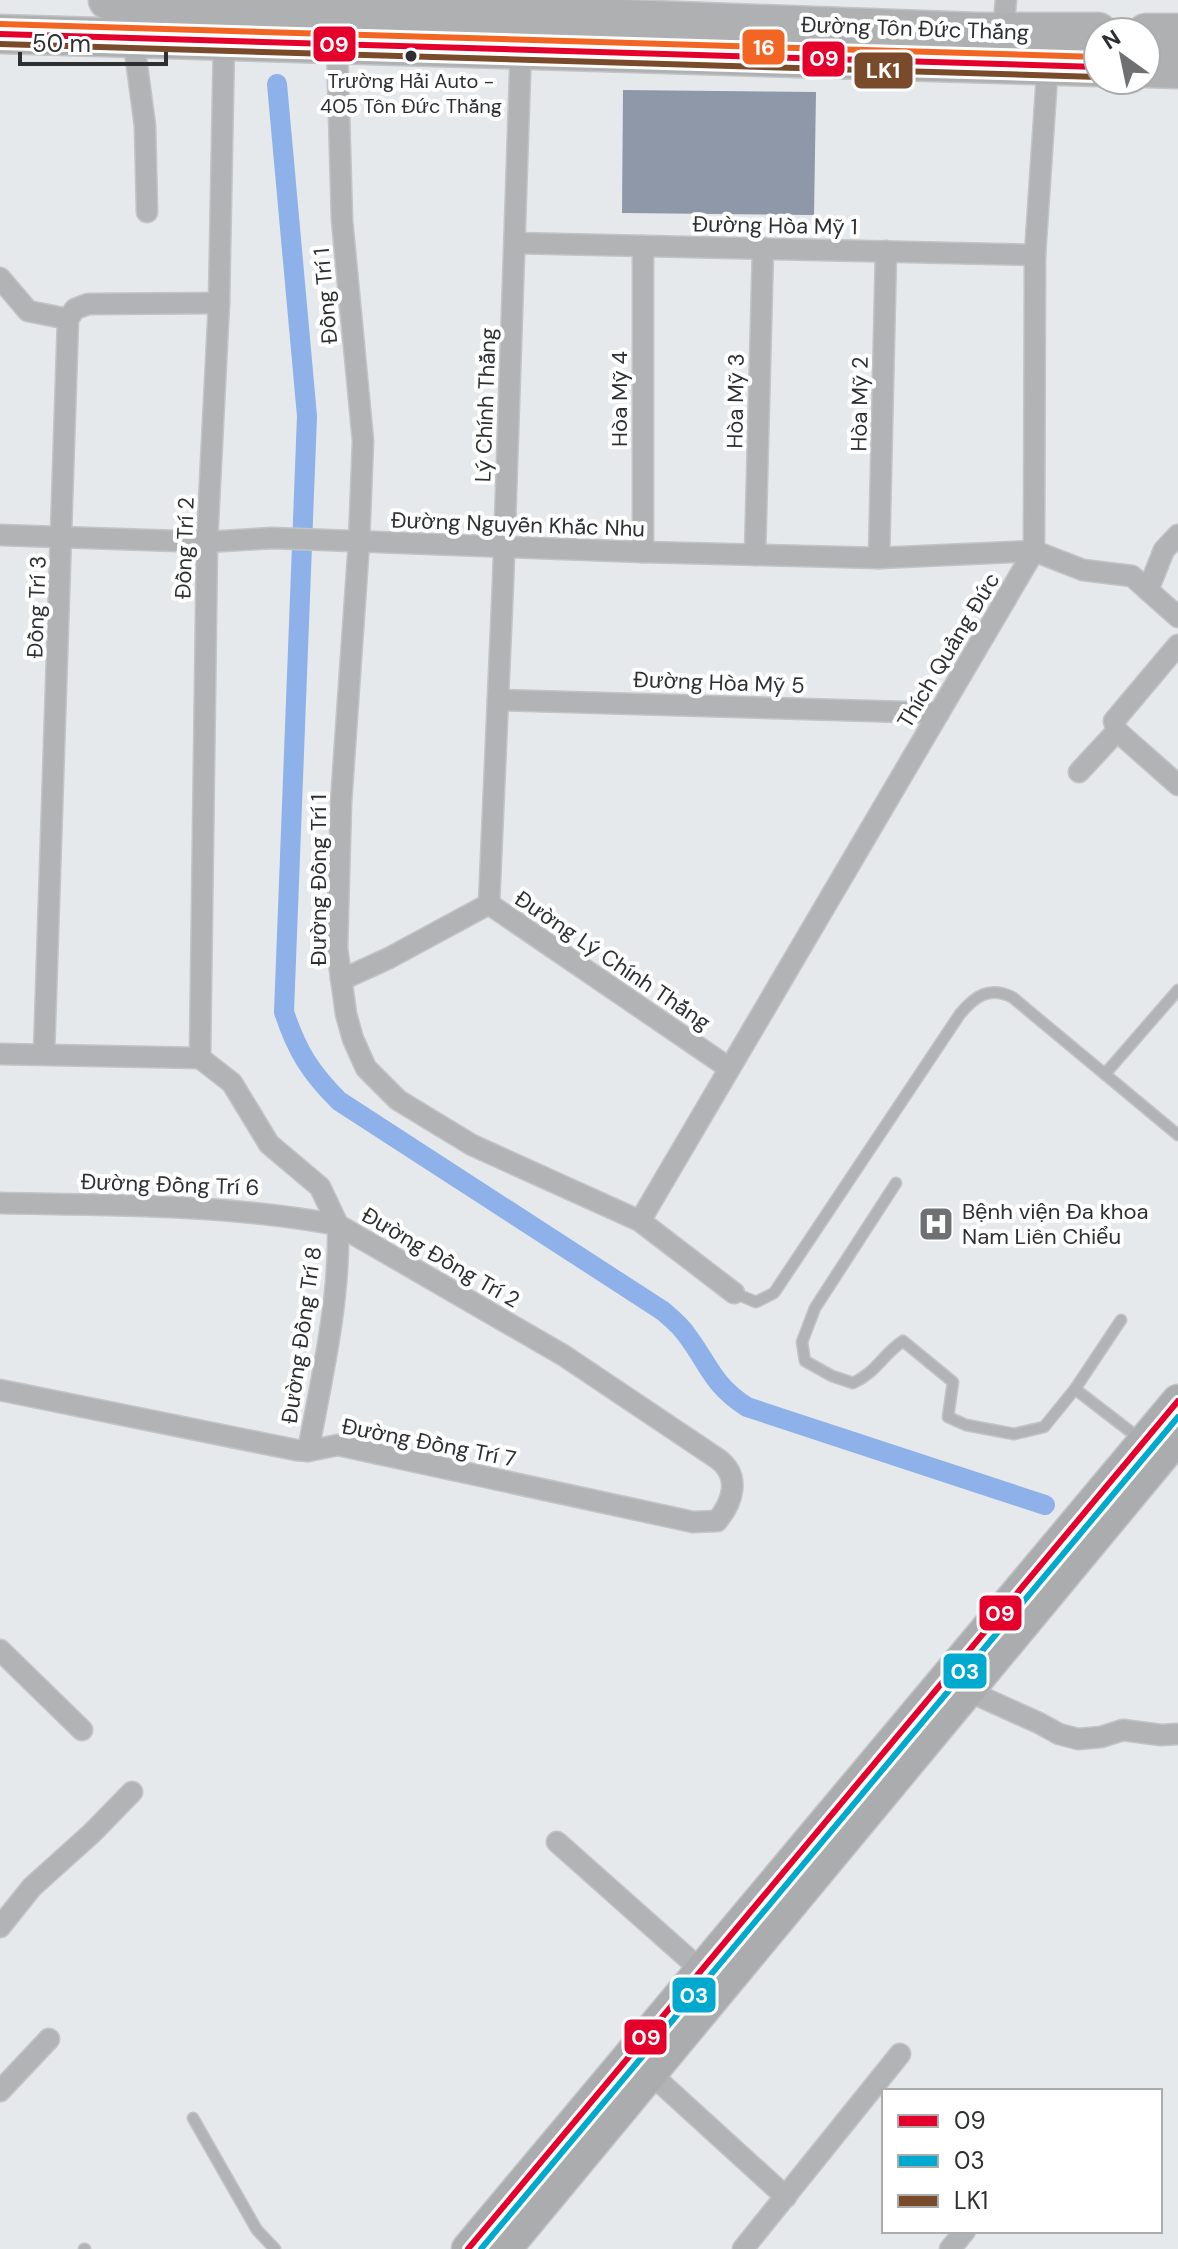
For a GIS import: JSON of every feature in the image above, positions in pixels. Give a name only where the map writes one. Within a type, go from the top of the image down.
[{"type":"highway","name":"Đường Tôn Đức Thắng","points":[[108,0],[344,3],[521,22],[1048,49],[1082,61]]},
{"type":"highway","name":"Đường Tôn Đức Thắng","points":[[0,34],[337,45],[521,22],[692,15],[1005,16],[1048,49]]},
{"type":"highway","name":"Đường Tôn Đức Thắng","points":[[1048,49],[1082,37]]},
{"type":"main road","points":[[505,2249],[968,1691],[1160,1440],[1178,1401]]},
{"type":"main road","points":[[468,2249],[701,1970],[1160,1440]]},
{"type":"street","name":"Lý Chính Thắng","points":[[489,904],[521,22]]},
{"type":"street","points":[[133,36],[145,126],[147,212]]},
{"type":"street","name":"Đồng Trí 2","points":[[200,1058],[207,542],[219,303],[224,41]]},
{"type":"street","name":"Đồng Trí 1","points":[[337,45],[342,220],[363,441],[349,542]]},
{"type":"street","points":[[1048,49],[1035,255],[1034,551],[1083,570],[1132,576],[1178,617]]},
{"type":"street","name":"Đường Hòa Mỹ 1","points":[[515,243],[1035,255]]},
{"type":"street","name":"Hòa Mỹ 4","points":[[643,246],[643,552]]},
{"type":"street","name":"Hòa Mỹ 3","points":[[755,555],[763,248]]},
{"type":"street","name":"Hòa Mỹ 2","points":[[879,558],[886,251]]},
{"type":"street","points":[[4,291],[28,311],[68,319],[75,309],[88,304],[219,303]]},
{"type":"street","name":"Đồng Trí 3","points":[[44,1054],[68,319]]},
{"type":"street","name":"Đường Nguyễn Khắc Nhu","points":[[0,535],[207,542],[272,538],[879,558],[1034,551]]},
{"type":"street","points":[[1148,590],[1164,550],[1178,535]]},
{"type":"street","name":"Đường Đồng Trí 1","points":[[349,542],[337,948],[346,1014],[366,1068],[398,1100],[472,1145],[640,1221],[734,1293]]},
{"type":"street","name":"Thích Quảng Đức","points":[[640,1221],[1034,551]]},
{"type":"street","points":[[1178,645],[1114,721],[1117,731],[1178,785]]},
{"type":"street","name":"Đường Hòa Mỹ 5","points":[[498,700],[939,713]]},
{"type":"street","points":[[1079,772],[1117,731]]},
{"type":"street","name":"Đường Lý Chính Thắng","points":[[341,980],[489,904],[729,1068]]},
{"type":"street","points":[[0,1054],[200,1058]]},
{"type":"street","name":"Đường Đồng Trí 2","points":[[200,1058],[232,1083],[269,1144],[320,1187],[338,1225],[563,1355],[705,1450]]},
{"type":"street","name":"Đường Đồng Trí 6","points":[[0,1203],[198,1207],[266,1212],[338,1225]]},
{"type":"street","name":"Đường Đồng Trí 8","points":[[308,1451],[325,1360],[339,1252],[338,1225]]},
{"type":"street","name":"Đường Đồng Trí 7","points":[[0,1390],[308,1451],[338,1445],[693,1522],[717,1521],[727,1510],[731,1498],[728,1466],[705,1450]]},
{"type":"street","points":[[0,1650],[82,1730]]},
{"type":"street","points":[[968,1691],[1059,1734],[1078,1739],[1101,1737],[1123,1730],[1178,1734]]},
{"type":"street","points":[[0,1927],[32,1887],[132,1792]]},
{"type":"street","points":[[557,1842],[701,1970]]},
{"type":"street","points":[[0,2091],[49,2039]]},
{"type":"street","points":[[743,2249],[900,2054]]},
{"type":"street","points":[[651,2074],[786,2197]]},
{"type":"street","points":[[950,2249],[963,2233]]},
{"type":"lane","points":[[1105,1074],[1178,990]]},
{"type":"lane","points":[[734,1293],[756,1302],[774,1293],[960,1014],[977,996],[994,992],[1012,997],[1178,1135]]},
{"type":"lane","points":[[896,1183],[815,1308],[802,1342],[805,1361],[853,1383],[879,1367],[889,1351],[903,1341],[953,1382],[948,1417],[966,1425],[1014,1434],[1044,1427],[1075,1389],[1121,1320]]},
{"type":"lane","points":[[1075,1389],[1160,1440]]},
{"type":"lane","points":[[193,2118],[257,2230],[275,2249]]},
{"type":"building","points":[[623,90],[816,92],[814,215],[622,213]]},
{"type":"waterway","points":[[277,84],[307,416],[284,1012],[299,1050],[339,1101],[663,1311],[684,1331],[718,1382],[747,1407],[1045,1505]]},
{"type":"transit line","name":"16","points":[[0,24],[1082,57]]},
{"type":"transit line","name":"09","points":[[0,34],[1082,67]]},
{"type":"transit line","name":"LK1","points":[[0,44],[1082,77]]},
{"type":"transit line","name":"09","points":[[468,2249],[1178,1401]]},
{"type":"transit line","name":"03","points":[[481,2249],[1178,1417]]},
{"type":"place","name":"Trường Hải Auto - 405 Tôn Đức Thắng","points":[[411,56]]},
{"type":"place","name":"Bệnh viện Đa khoa Nam Liên Chiểu","points":[[936,1224]]}]
